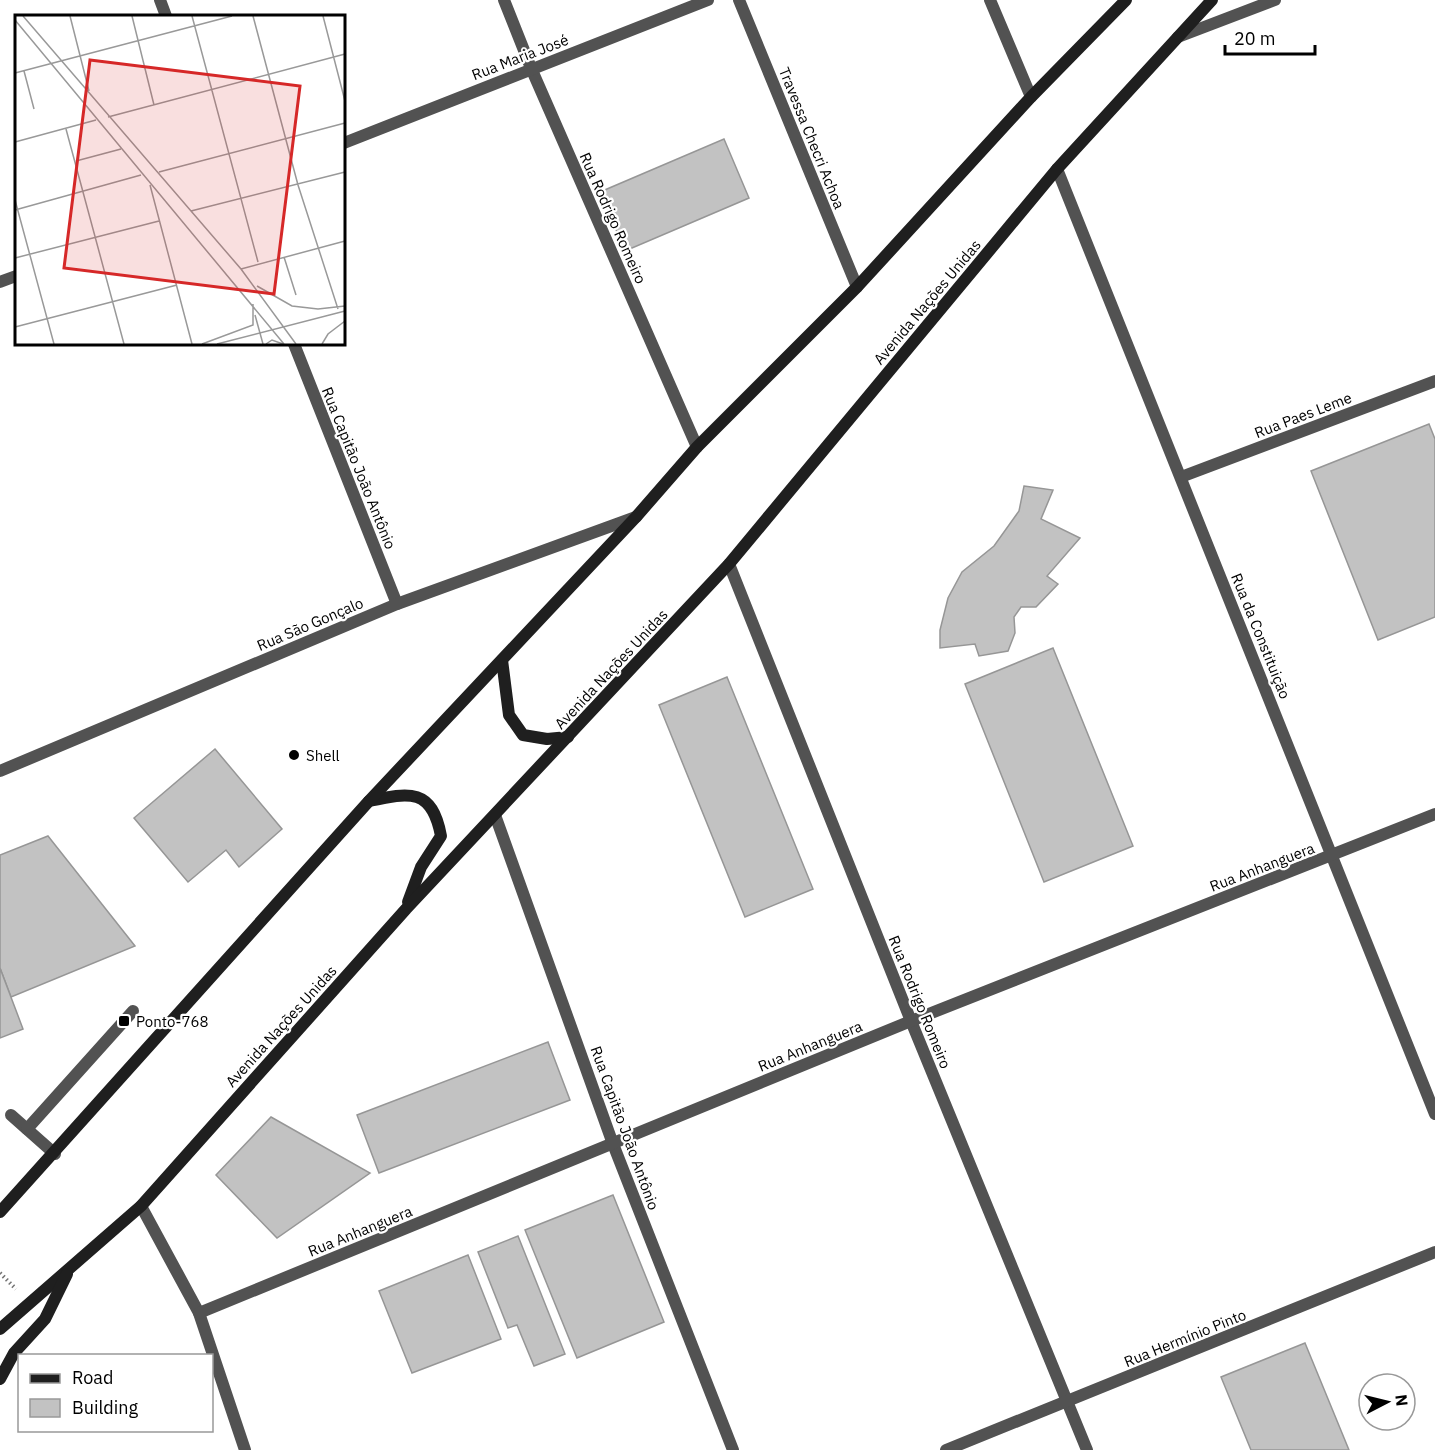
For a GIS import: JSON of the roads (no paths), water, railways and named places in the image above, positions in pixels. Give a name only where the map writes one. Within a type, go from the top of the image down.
[{"type":"main road","points":[[0,1212],[55,1154],[369,801],[636,517],[697,447],[857,287],[1031,97],[1126,0]]},
{"type":"main road","name":"Avenida Nações Unidas","points":[[0,1329],[141,1206],[406,909],[729,564],[1057,169],[1212,0]]},
{"type":"main road","points":[[502,660],[509,715],[523,735],[547,739],[568,737]]},
{"type":"main road","points":[[369,801],[399,794],[421,798],[437,813],[441,836],[421,867],[406,909]]},
{"type":"main road","points":[[0,1379],[14,1353],[45,1319],[69,1270]]},
{"type":"street","points":[[160,0],[166,15]]},
{"type":"street","name":"Rua Rodrigo Romeiro","points":[[504,0],[531,68],[697,447]]},
{"type":"street","name":"Rua Maria José","points":[[345,143],[708,0]]},
{"type":"street","name":"Travessa Checri Achoa","points":[[739,0],[857,287]]},
{"type":"street","points":[[990,0],[1031,97]]},
{"type":"street","points":[[1178,37],[1275,0]]},
{"type":"street","name":"Rua da Constituição","points":[[1057,169],[1435,1114]]},
{"type":"street","points":[[0,282],[15,276]]},
{"type":"street","name":"Rua Capitão João Antônio","points":[[294,345],[397,604]]},
{"type":"street","name":"Rua Paes Leme","points":[[1182,477],[1435,381]]},
{"type":"street","name":"Rua São Gonçalo","points":[[0,771],[397,604],[636,517]]},
{"type":"street","name":"Rua Rodrigo Romeiro","points":[[729,564],[911,1021],[1087,1450]]},
{"type":"street","name":"Rua Anhanguera","points":[[199,1313],[911,1021],[1435,814]]},
{"type":"street","name":"Rua Capitão João Antônio","points":[[495,815],[614,1144],[733,1450]]},
{"type":"street","points":[[27,1129],[134,1011]]},
{"type":"street","points":[[11,1115],[55,1154]]},
{"type":"street","points":[[141,1206],[199,1313],[213,1354]]},
{"type":"street","name":"Rua Hermínio Pinto","points":[[946,1450],[1435,1252]]},
{"type":"street","points":[[213,1355],[245,1450]]},
{"type":"place","name":"Shell","points":[[294,755]]},
{"type":"place","name":"Ponto-768","points":[[124,1021]]}]
